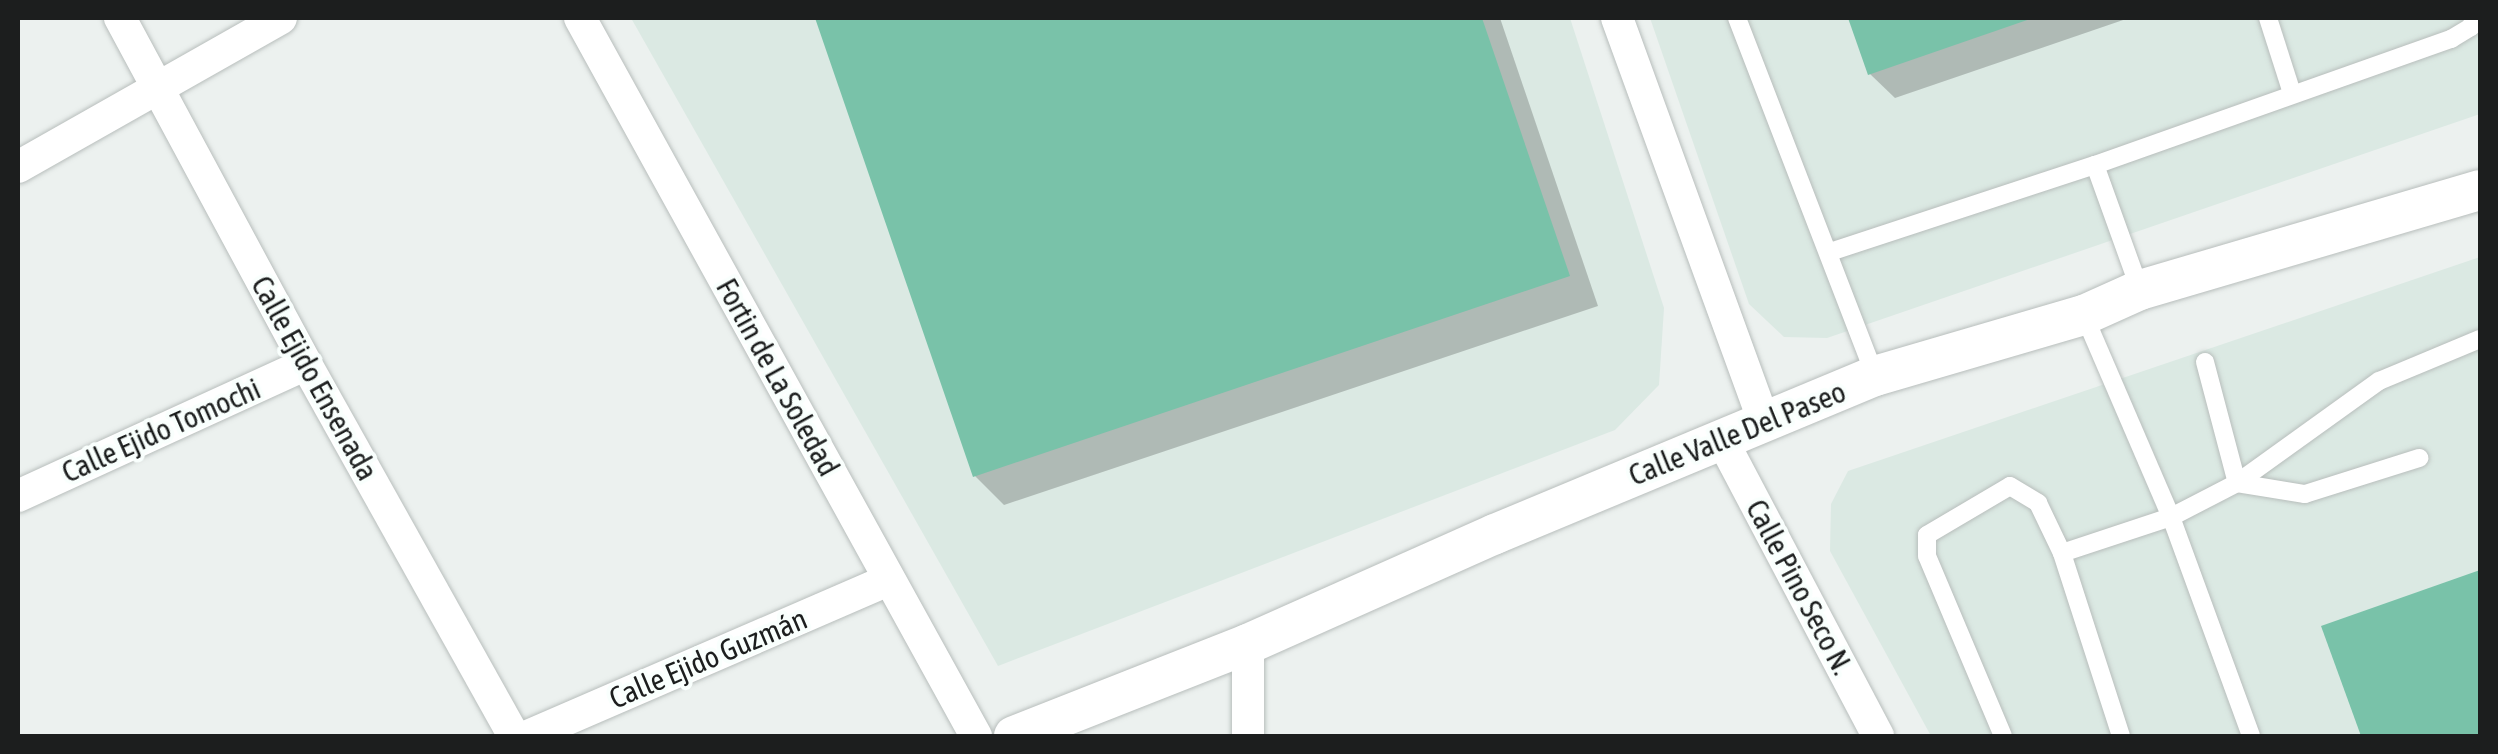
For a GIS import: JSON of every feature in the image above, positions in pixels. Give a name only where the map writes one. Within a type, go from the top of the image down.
[{"type":"street","name":"Calle Ejido Ensenada","points":[[120,18],[160,86],[306,364],[514,736]]},
{"type":"street","points":[[18,167],[281,18]]},
{"type":"street","name":"Fortin de La Soledad","points":[[580,18],[976,736]]},
{"type":"street","points":[[1617,18],[1764,421]]},
{"type":"street","name":"Calle Valle Del Paseo","points":[[1014,736],[1248,644],[1721,438],[1875,376],[2084,315],[2140,290],[2480,190]]},
{"type":"street","name":"Calle Ejido Tomochi","points":[[18,496],[306,364]]},
{"type":"street","name":"Calle Pino Seco N.","points":[[1721,438],[1878,736]]},
{"type":"street","name":"Calle Ejido Guzmán","points":[[528,736],[889,580]]},
{"type":"street","points":[[1248,644],[1248,736]]},
{"type":"lane","points":[[1736,18],[1875,376]]},
{"type":"lane","points":[[2268,18],[2292,93]]},
{"type":"lane","points":[[1830,252],[2095,165],[2451,39],[2471,28],[2474,18]]},
{"type":"lane","points":[[2095,165],[2140,290]]},
{"type":"lane","points":[[2084,315],[2171,517],[2251,736]]},
{"type":"lane","points":[[2062,553],[2171,517],[2237,483],[2379,380],[2480,339]]},
{"type":"lane","points":[[2205,362],[2237,483]]},
{"type":"lane","points":[[2237,483],[2306,494],[2419,458]]},
{"type":"lane","points":[[2003,736],[1927,556],[1927,535],[2010,486],[2038,504],[2062,553],[2120,736]]},
{"type":"shaded area","points":[[631,18],[1570,18],[1664,308],[1659,385],[1615,430],[998,666]]},
{"type":"shaded area","points":[[1650,18],[2480,18],[2480,114],[1827,338],[1784,337],[1749,304]]},
{"type":"shaded area","points":[[2480,257],[2480,736],[1931,736],[1830,551],[1831,504],[1848,471]]},
{"type":"building","points":[[815,18],[1482,18],[1570,276],[973,477]]},
{"type":"building","points":[[1848,18],[2033,18],[1868,75]]},
{"type":"building","points":[[2480,570],[2480,736],[2361,736],[2321,626]]}]
